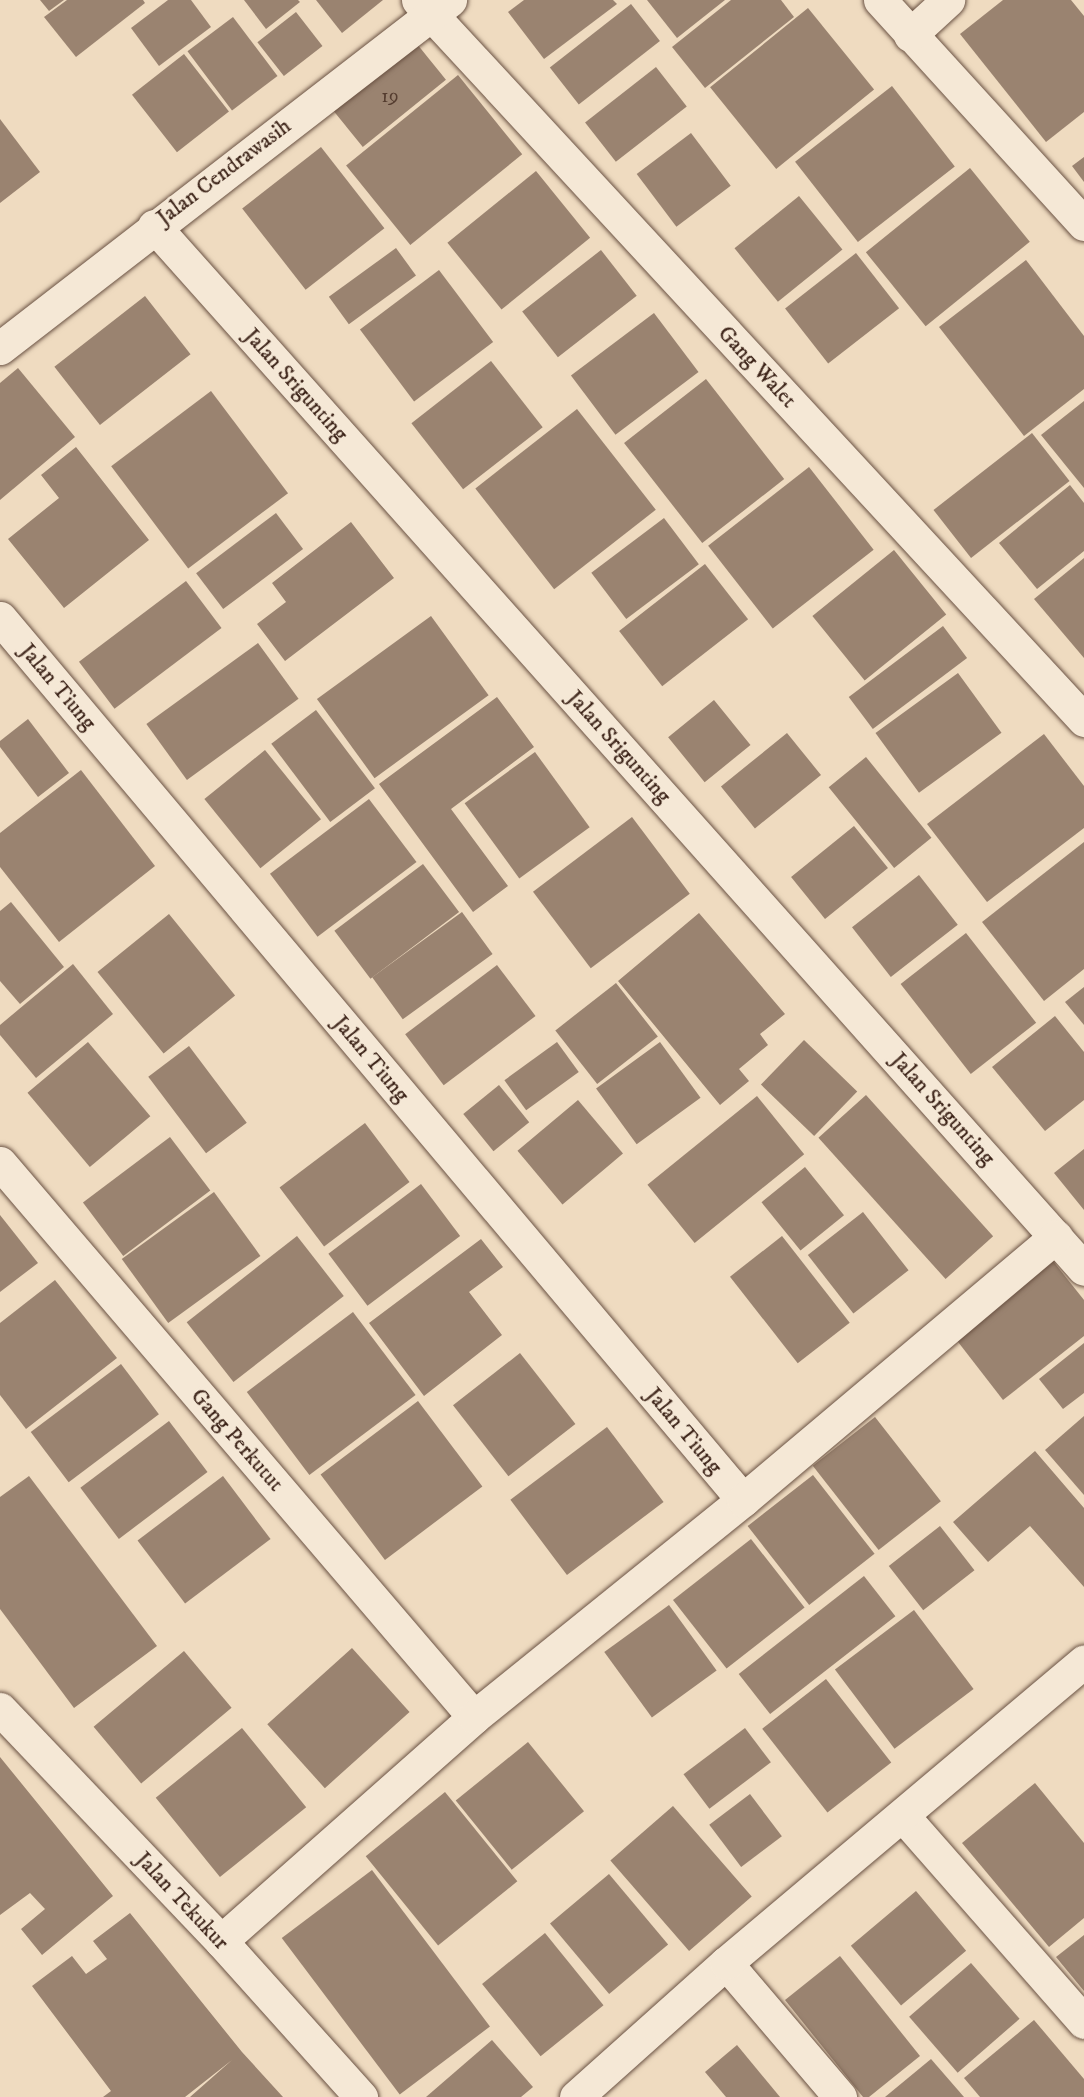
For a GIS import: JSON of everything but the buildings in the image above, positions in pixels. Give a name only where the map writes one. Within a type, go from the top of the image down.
[{"type":"street","points":[[880,0],[1084,224]]},
{"type":"street","points":[[910,35],[948,0]]},
{"type":"street","name":"Jalan Cendrawasih","points":[[0,348],[433,5]]},
{"type":"street","name":"Gang Walet","points":[[433,5],[1084,720]]},
{"type":"street","name":"Jalan Srigunting","points":[[154,226],[1084,1269]]},
{"type":"street","name":"Jalan Tiung","points":[[0,618],[743,1500]]},
{"type":"street","name":"Gang Perkutut","points":[[0,1163],[474,1717]]},
{"type":"street","points":[[221,1941],[474,1717],[743,1500],[1056,1236]]},
{"type":"street","points":[[576,2097],[726,1963],[1084,1662]]},
{"type":"street","name":"Jalan Tekukur","points":[[0,1709],[221,1941],[361,2097]]},
{"type":"street","points":[[903,1816],[1084,2022]]},
{"type":"street","points":[[726,1963],[840,2097]]}]
